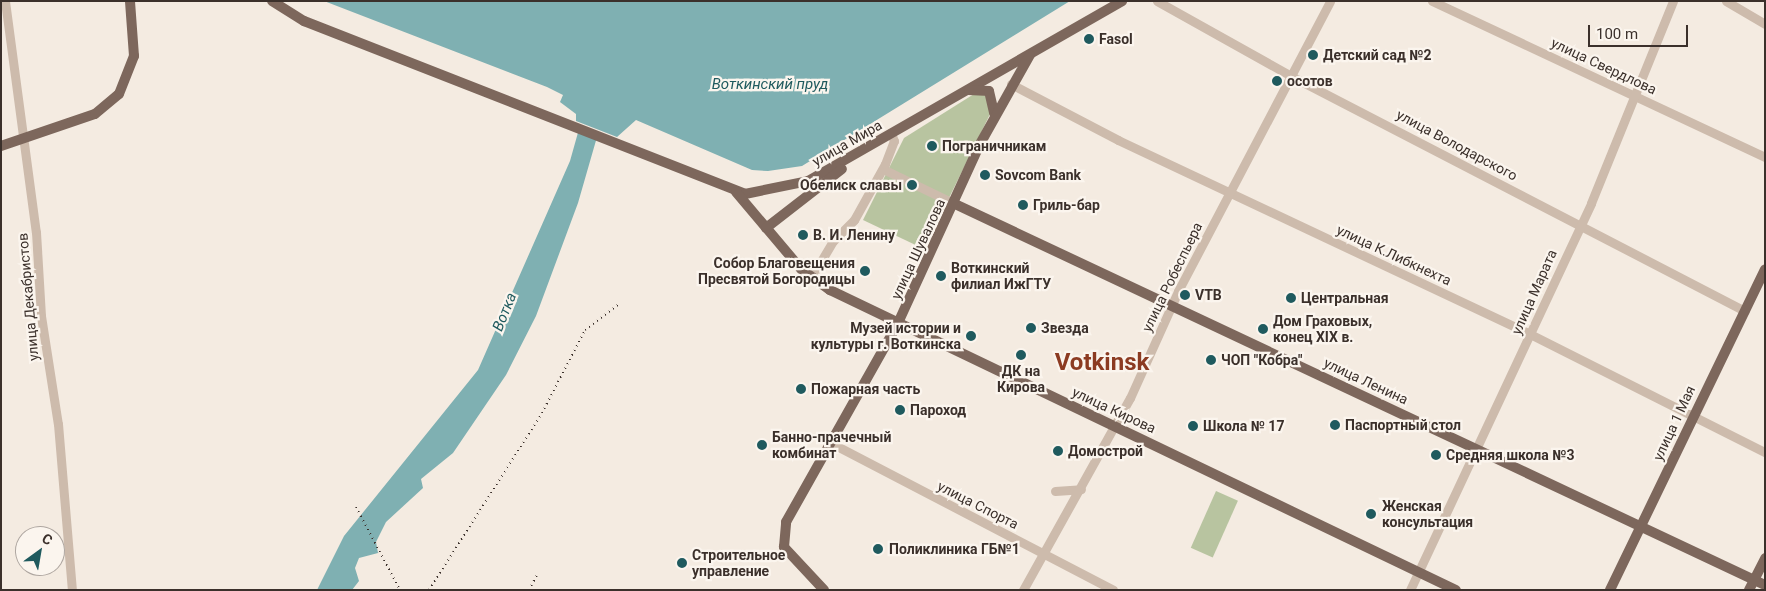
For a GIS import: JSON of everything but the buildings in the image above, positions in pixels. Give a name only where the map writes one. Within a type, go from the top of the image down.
[{"type":"main road","points":[[1,146],[95,114],[119,94],[134,56],[130,1]]},
{"type":"main road","points":[[272,1],[304,20],[569,123],[735,191]]},
{"type":"main road","name":"улица Мира","points":[[735,191],[761,193],[797,186],[868,148],[1039,45],[1122,1]]},
{"type":"main road","name":"улица Мира","points":[[994,117],[1011,84],[1039,45]]},
{"type":"main road","points":[[963,90],[989,91],[995,102],[994,117]]},
{"type":"main road","name":"улица Шувалова","points":[[824,590],[791,558],[782,534],[898,323],[994,117]]},
{"type":"main road","points":[[766,228],[868,148]]},
{"type":"main road","name":"улица Кирова","points":[[735,191],[811,278],[898,323],[1116,425],[1456,590]]},
{"type":"main road","name":"улица Ленина","points":[[955,204],[1765,585]]},
{"type":"main road","name":"улица 1 Мая","points":[[1610,590],[1692,416],[1765,269]]},
{"type":"main road","points":[[1749,590],[1765,558]]},
{"type":"street","name":"улица Декабристов","points":[[5,1],[58,424],[72,590]]},
{"type":"street","name":"улица Володарского","points":[[1157,1],[1291,76],[1745,311]]},
{"type":"street","name":"улица Робеспьера","points":[[1023,590],[1116,425],[1172,305],[1330,1]]},
{"type":"street","name":"улица Свердлова","points":[[1432,1],[1765,157]]},
{"type":"street","name":"улица Марата","points":[[1410,590],[1475,447],[1580,226],[1636,96],[1673,1]]},
{"type":"street","points":[[1726,1],[1765,24]]},
{"type":"street","name":"улица К.Либкнехта","points":[[1011,84],[1230,192],[1530,334],[1765,452]]},
{"type":"street","points":[[811,278],[833,241],[854,220],[885,164],[894,141],[892,133]]},
{"type":"street","points":[[885,170],[955,204]]},
{"type":"street","name":"улица Спорта","points":[[831,443],[1113,590]]},
{"type":"street","points":[[1055,491],[1081,488]]},
{"type":"green space","points":[[974,94],[990,96],[992,110],[924,249],[863,220],[904,138]]},
{"type":"green space","points":[[1216,491],[1238,501],[1213,557],[1191,548]]},
{"type":"water","name":"Воткинский пруд","points":[[324,1],[1070,1],[802,166],[768,171],[752,170],[636,120],[617,137],[576,121],[576,114],[560,102],[563,95],[547,87]]},
{"type":"water","name":"Вотка","points":[[579,129],[597,137],[578,203],[536,316],[506,375],[453,453],[421,479],[423,488],[386,522],[376,542],[378,553],[359,558],[355,568],[359,581],[352,590],[317,590],[344,536],[478,370],[570,161]]},
{"type":"railway","points":[[429,590],[542,413],[585,330],[619,304]]},
{"type":"railway","points":[[356,507],[400,590]]},
{"type":"railway","points":[[529,590],[538,573]]},
{"type":"place","name":"Fasol","points":[[1089,39]]},
{"type":"place","name":"Детский сад №2","points":[[1313,55]]},
{"type":"place","name":"осотов","points":[[1277,81]]},
{"type":"place","name":"Пограничникам","points":[[932,146]]},
{"type":"place","name":"Sovcom Bank","points":[[985,175]]},
{"type":"place","name":"Обелиск славы","points":[[912,185]]},
{"type":"place","name":"Гриль-бар","points":[[1023,205]]},
{"type":"place","name":"В. И. Ленину","points":[[803,235]]},
{"type":"place","name":"Собор Благовещения Пресвятой Богородицы","points":[[865,271]]},
{"type":"place","name":"Воткинский филиал ИжГТУ","points":[[941,276]]},
{"type":"place","name":"VTB","points":[[1185,295]]},
{"type":"place","name":"Центральная","points":[[1291,298]]},
{"type":"place","name":"Звезда","points":[[1031,328]]},
{"type":"place","name":"Дом Граховых, конец XIX в.","points":[[1263,329]]},
{"type":"place","name":"Музей истории и культуры г. Воткинска","points":[[971,336]]},
{"type":"place","name":"ДК на Кирова","points":[[1021,355]]},
{"type":"place","name":"ЧОП \"Кобра\"","points":[[1211,360]]},
{"type":"place","name":"Пожарная часть","points":[[801,389]]},
{"type":"place","name":"Пароход","points":[[900,410]]},
{"type":"place","name":"Паспортный стол","points":[[1335,425]]},
{"type":"place","name":"Школа № 17","points":[[1193,426]]},
{"type":"place","name":"Банно-прачечный комбинат","points":[[762,445]]},
{"type":"place","name":"Домострой","points":[[1058,451]]},
{"type":"place","name":"Средняя школа №3","points":[[1436,455]]},
{"type":"place","name":"Женская консультация","points":[[1371,514]]},
{"type":"place","name":"Поликлиника ГБ№1","points":[[878,549]]},
{"type":"place","name":"Строительное управление","points":[[682,563]]},
{"type":"district","name":"Votkinsk","points":[[1102,363]]}]
